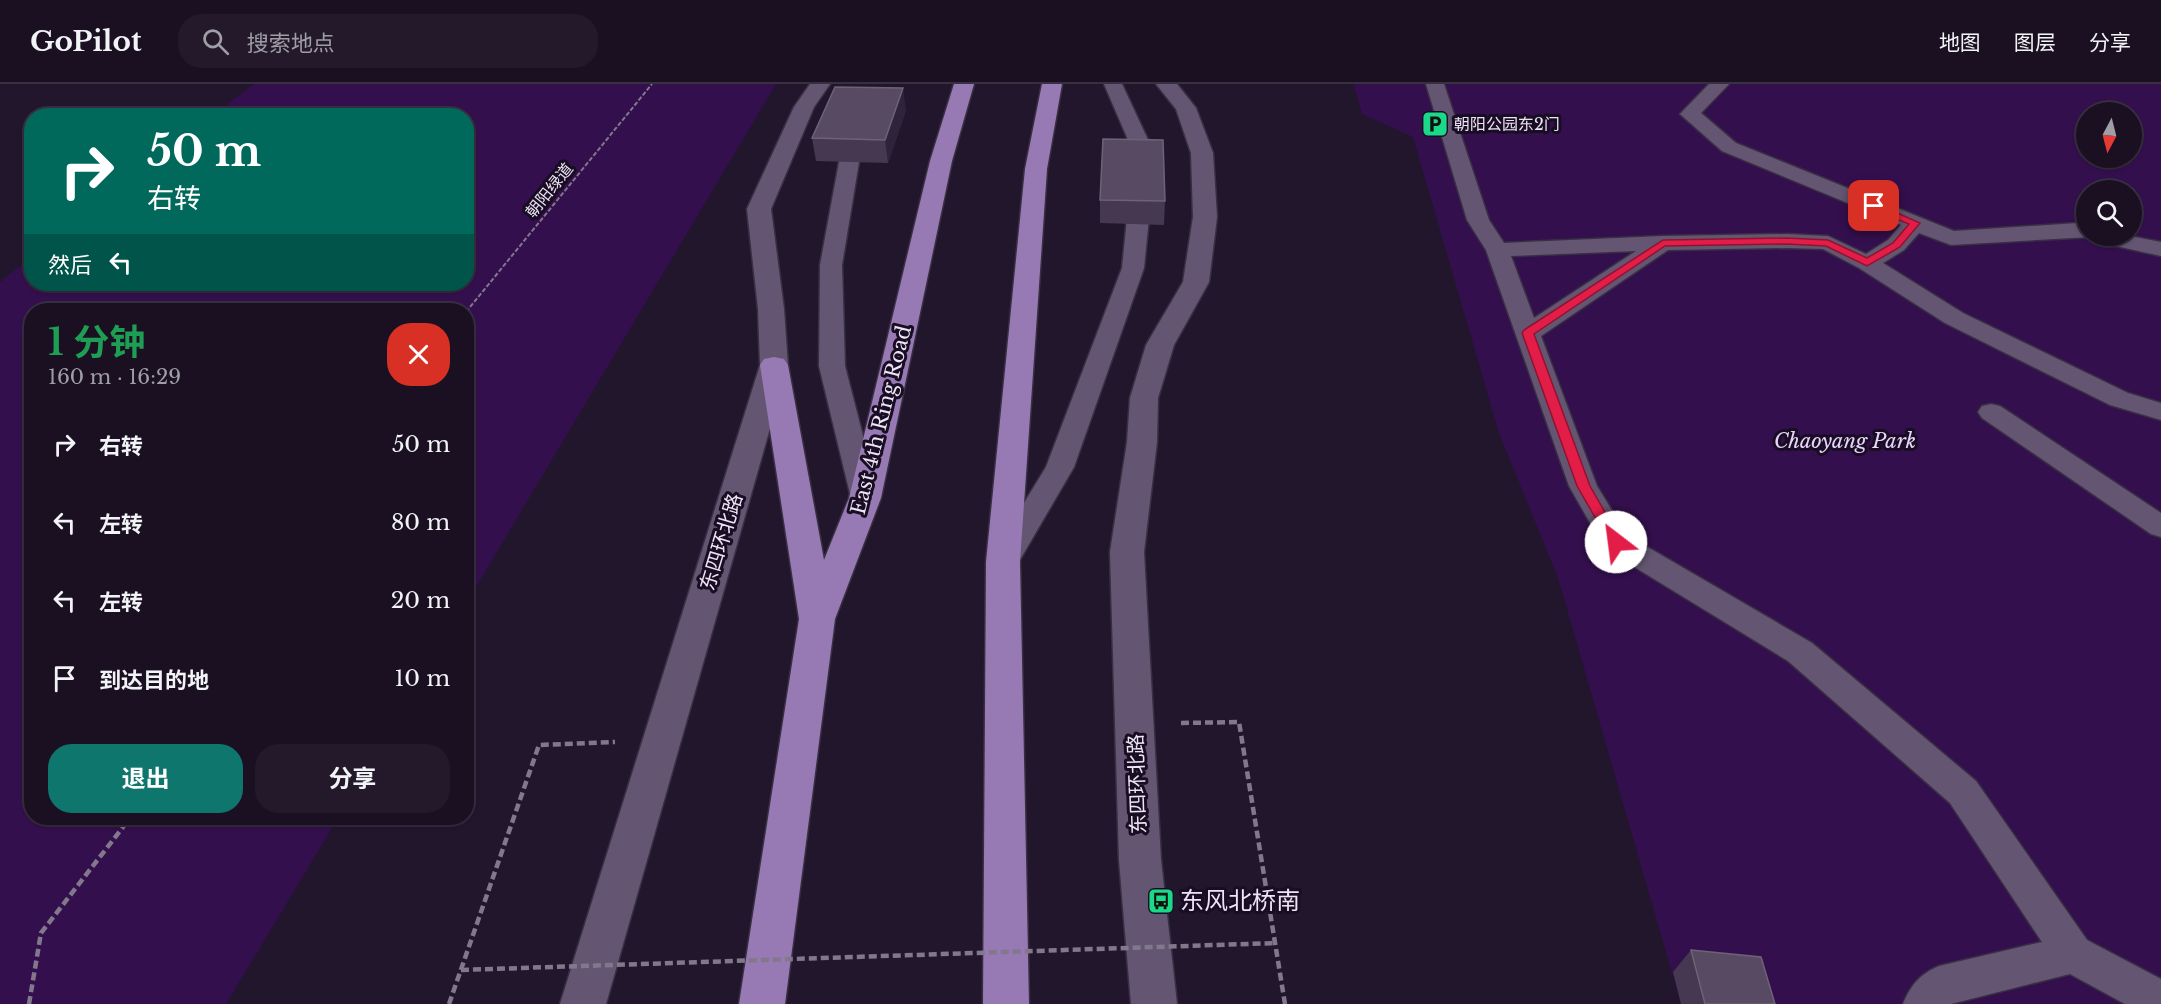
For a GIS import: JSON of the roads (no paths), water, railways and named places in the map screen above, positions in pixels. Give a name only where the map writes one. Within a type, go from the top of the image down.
[{"type":"highway","name":"East 4th Ring Road","points":[[762,1004],[816,619],[865,498],[941,161],[964,84]]},
{"type":"highway","points":[[1006,1004],[1003,562],[1036,169],[1052,84]]},
{"type":"highway","points":[[774,365],[816,619]]},
{"type":"street","name":"东四环北路","points":[[583,1004],[774,365],[771,309],[759,209],[804,107],[820,84]]},
{"type":"street","name":"东四环北路","points":[[1154,1004],[1140,860],[1127,552],[1142,442],[1144,398],[1160,345],[1196,282],[1205,217],[1202,153],[1186,108],[1166,84]]},
{"type":"lane","points":[[1113,84],[1139,142]]},
{"type":"lane","points":[[1435,84],[1478,220],[1497,250],[1583,486],[1616,542],[1800,652],[1963,792],[2073,954],[2161,1002]]},
{"type":"lane","points":[[1720,84],[1690,114],[1729,147],[1951,238],[2076,230]]},
{"type":"lane","points":[[849,162],[831,265],[832,366],[865,498]]},
{"type":"lane","points":[[1003,562],[1060,467],[1133,268],[1138,218]]},
{"type":"lane","points":[[1867,262],[1896,245],[1915,223]]},
{"type":"lane","points":[[1497,250],[1663,243],[1787,241],[1828,243],[1867,262],[1954,318],[2119,399],[2161,412]]},
{"type":"lane","points":[[1528,333],[1663,243]]},
{"type":"lane","points":[[2142,245],[2161,249]]},
{"type":"lane","points":[[1990,412],[2161,527]]},
{"type":"lane","points":[[1924,1004],[1938,986],[2073,954]]},
{"type":"place","name":"朝阳公园东2门","points":[[1435,124]]},
{"type":"place","name":"东风北桥南","points":[[1161,901]]},
{"type":"park label","name":"Chaoyang Park","points":[[1845,441]]}]
